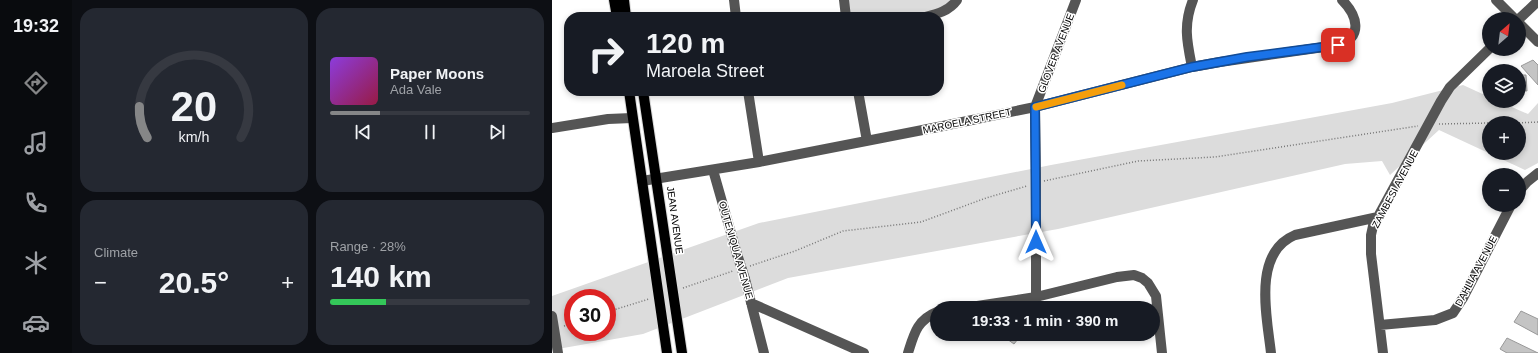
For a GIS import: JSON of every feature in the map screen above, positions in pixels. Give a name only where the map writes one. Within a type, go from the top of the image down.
[{"type":"main road","points":[[614,0],[616,12]]},
{"type":"main road","points":[[624,0],[625,12]]},
{"type":"main road","points":[[630,0],[631,12]]},
{"type":"main road","points":[[629,96],[667,353]]},
{"type":"main road","name":"JEAN AVENUE","points":[[644,96],[682,353]]},
{"type":"main road","points":[[651,243],[654,221],[651,194],[656,178]]},
{"type":"street","points":[[734,0],[735,12]]},
{"type":"street","points":[[844,0],[845,12]]},
{"type":"street","points":[[944,12],[957,0]]},
{"type":"street","name":"GLOVER AVENUE","points":[[1036,297],[1037,179],[1035,107],[1076,0]]},
{"type":"street","points":[[1192,67],[1187,43],[1186,25],[1187,16],[1193,0]]},
{"type":"street","name":"MAROELA STREET","points":[[642,181],[759,162],[1035,107],[1192,67],[1247,57],[1338,45],[1348,40],[1355,30],[1354,14],[1342,0]]},
{"type":"street","points":[[1496,0],[1508,12]]},
{"type":"street","points":[[1526,12],[1538,1]]},
{"type":"street","points":[[1526,30],[1538,42]]},
{"type":"street","name":"ZAMBESI AVENUE","points":[[1383,353],[1371,254],[1371,235],[1373,226],[1450,87],[1482,56]]},
{"type":"street","points":[[749,96],[759,162]]},
{"type":"street","points":[[859,96],[866,141]]},
{"type":"street","points":[[608,119],[622,112],[631,104]]},
{"type":"street","points":[[552,128],[608,119],[632,118]]},
{"type":"street","name":"OUTENIQUA AVENUE","points":[[713,170],[751,303],[864,353]]},
{"type":"street","points":[[1526,183],[1538,173]]},
{"type":"street","name":"DAHLIA AVENUE","points":[[1380,325],[1435,320],[1447,316],[1453,312],[1463,298],[1507,212]]},
{"type":"street","points":[[1270,353],[1265,285],[1268,268],[1279,247],[1294,235],[1378,217]]},
{"type":"street","points":[[1010,301],[1036,297],[1127,275],[1134,275],[1142,278],[1153,288],[1156,296],[1162,353]]},
{"type":"street","points":[[751,303],[764,353]]},
{"type":"street","points":[[908,353],[917,328],[922,320],[930,314]]},
{"type":"street","points":[[552,316],[558,353]]},
{"type":"path","points":[[1526,123],[1538,122]]},
{"type":"path","points":[[1437,124],[1482,123]]},
{"type":"path","points":[[1037,179],[1053,179],[1138,161],[1215,156],[1418,126]]},
{"type":"path","points":[[750,266],[795,251],[842,231],[921,222],[986,198],[1031,185]]},
{"type":"path","points":[[683,288],[735,270]]},
{"type":"path","points":[[616,309],[649,299]]},
{"type":"shaded area","points":[[843,0],[955,0],[942,11],[938,12],[846,12]]},
{"type":"shaded area","points":[[1463,85],[1482,94],[1482,108],[1514,108],[1528,114],[1538,103],[1538,163],[1526,169],[1526,168],[1521,168],[1504,160],[1526,160],[1526,116],[1482,116],[1482,150],[1439,130],[1390,175],[1382,161],[1345,164],[1058,229],[788,278],[643,334],[616,339],[616,289],[572,289],[759,223],[1051,165],[1392,103]]},
{"type":"shaded area","points":[[564,292],[564,341],[603,341],[552,350],[552,296]]},
{"type":"building","points":[[1533,60],[1538,65],[1538,85],[1526,72],[1525,64]]},
{"type":"building","points":[[1521,311],[1538,319],[1538,335],[1514,322]]},
{"type":"building","points":[[1507,338],[1538,353],[1507,353],[1500,349]]},
{"type":"slow traffic","points":[[1036,107],[1122,85]]},
{"type":"route","points":[[1036,242],[1035,107],[1192,67],[1247,57],[1338,45]]}]
